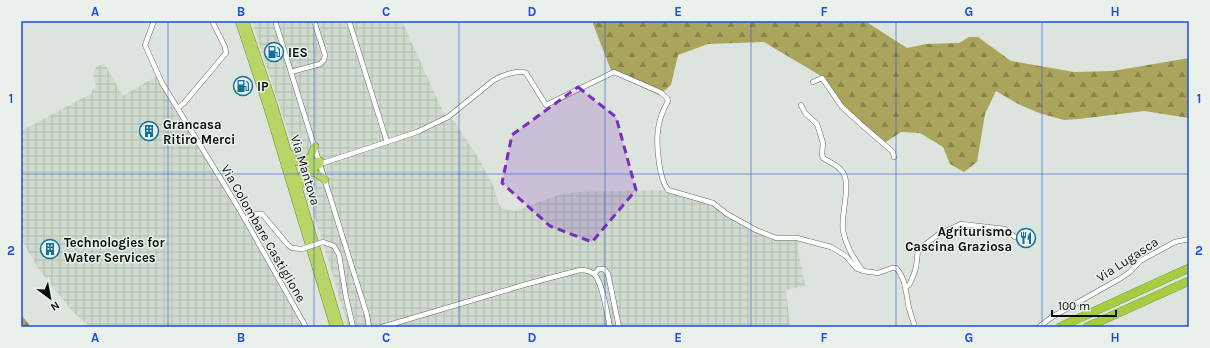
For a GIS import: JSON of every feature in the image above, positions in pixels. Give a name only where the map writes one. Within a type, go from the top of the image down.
[{"type":"highway","name":"Via Mantova","points":[[239,21],[273,123],[334,327]]},
{"type":"highway","name":"Via Mantova","points":[[245,21],[274,106],[340,327]]},
{"type":"highway","points":[[284,140],[296,161],[302,163],[320,162]]},
{"type":"highway","points":[[302,163],[311,156],[315,146]]},
{"type":"highway","points":[[300,191],[301,177],[320,162]]},
{"type":"highway","points":[[308,172],[319,174],[325,180]]},
{"type":"highway","points":[[1060,327],[1189,268]]},
{"type":"highway","points":[[1087,327],[1189,281]]},
{"type":"highway","points":[[329,311],[331,327]]},
{"type":"street","name":"Via Colombare Castiglione","points":[[154,21],[145,45],[158,75],[245,219],[306,327]]},
{"type":"street","points":[[178,108],[184,104],[226,53],[225,47],[212,21]]},
{"type":"street","points":[[275,21],[367,314],[369,327]]},
{"type":"street","points":[[292,72],[320,64],[324,60],[325,55],[314,21]]},
{"type":"street","points":[[349,21],[387,142]]},
{"type":"street","points":[[320,162],[417,132],[448,117],[500,76],[521,71],[526,73],[546,105],[614,72],[618,73],[660,92],[667,98],[668,101],[663,111],[657,137],[662,177],[664,185],[668,190],[713,203],[727,214],[756,230],[776,238],[797,238],[830,247],[846,256],[856,268],[863,271],[878,273],[896,268],[899,270],[906,287],[910,310],[916,327]]},
{"type":"street","points":[[813,82],[822,78],[842,107],[894,152],[894,157]]},
{"type":"street","points":[[801,105],[805,113],[816,124],[823,143],[823,158],[842,170],[846,177],[846,193],[842,222],[843,230],[851,255],[863,271]]},
{"type":"street","points":[[245,219],[254,214],[262,214],[292,248],[302,249],[323,242],[334,246],[339,255],[353,327]]},
{"type":"street","points":[[906,287],[909,285],[916,268],[918,250],[939,234],[961,224],[1005,229],[1015,237]]},
{"type":"street","name":"Via Lugasca","points":[[1039,327],[1052,317],[1121,278],[1130,272],[1140,261],[1175,242],[1189,239]]},
{"type":"street","points":[[594,274],[599,268],[604,269],[608,274],[620,327]]},
{"type":"street","points":[[382,327],[527,284],[580,270],[588,270],[594,274],[599,283],[610,327]]},
{"type":"highlighted area","points":[[578,87],[616,117],[636,190],[592,242],[550,226],[502,183],[512,135]]},
{"type":"shaded area","points":[[252,21],[402,21],[444,114],[454,121],[479,159],[494,187],[498,203],[504,209],[515,211],[561,194],[576,192],[668,190],[713,203],[727,214],[776,238],[797,238],[805,286],[786,290],[790,327],[348,327],[323,242]]},
{"type":"shaded area","points":[[104,63],[123,96],[158,75],[195,135],[306,327],[90,327],[73,312],[40,271],[21,239],[21,131],[92,93],[92,89],[96,87],[93,74],[95,68]]},
{"type":"green space","points":[[592,21],[865,21],[907,48],[926,44],[959,43],[969,37],[978,37],[1011,61],[1074,72],[1113,71],[1189,58],[1189,118],[1144,111],[1064,120],[1039,113],[1018,104],[996,91],[985,114],[977,162],[964,172],[950,164],[943,147],[920,133],[901,132],[886,142],[873,134],[844,109],[821,76],[764,42],[708,44],[678,55],[671,85],[659,95],[612,73]]},
{"type":"green space","points":[[21,314],[30,326],[30,327],[21,327]]},
{"type":"place","name":"IES","points":[[274,52]]},
{"type":"place","name":"IP","points":[[243,86]]},
{"type":"place","name":"Grancasa Ritiro Merci","points":[[149,131]]},
{"type":"place","name":"Agriturismo Cascina Graziosa","points":[[1026,238]]},
{"type":"place","name":"Technologies for Water Services","points":[[50,249]]}]
